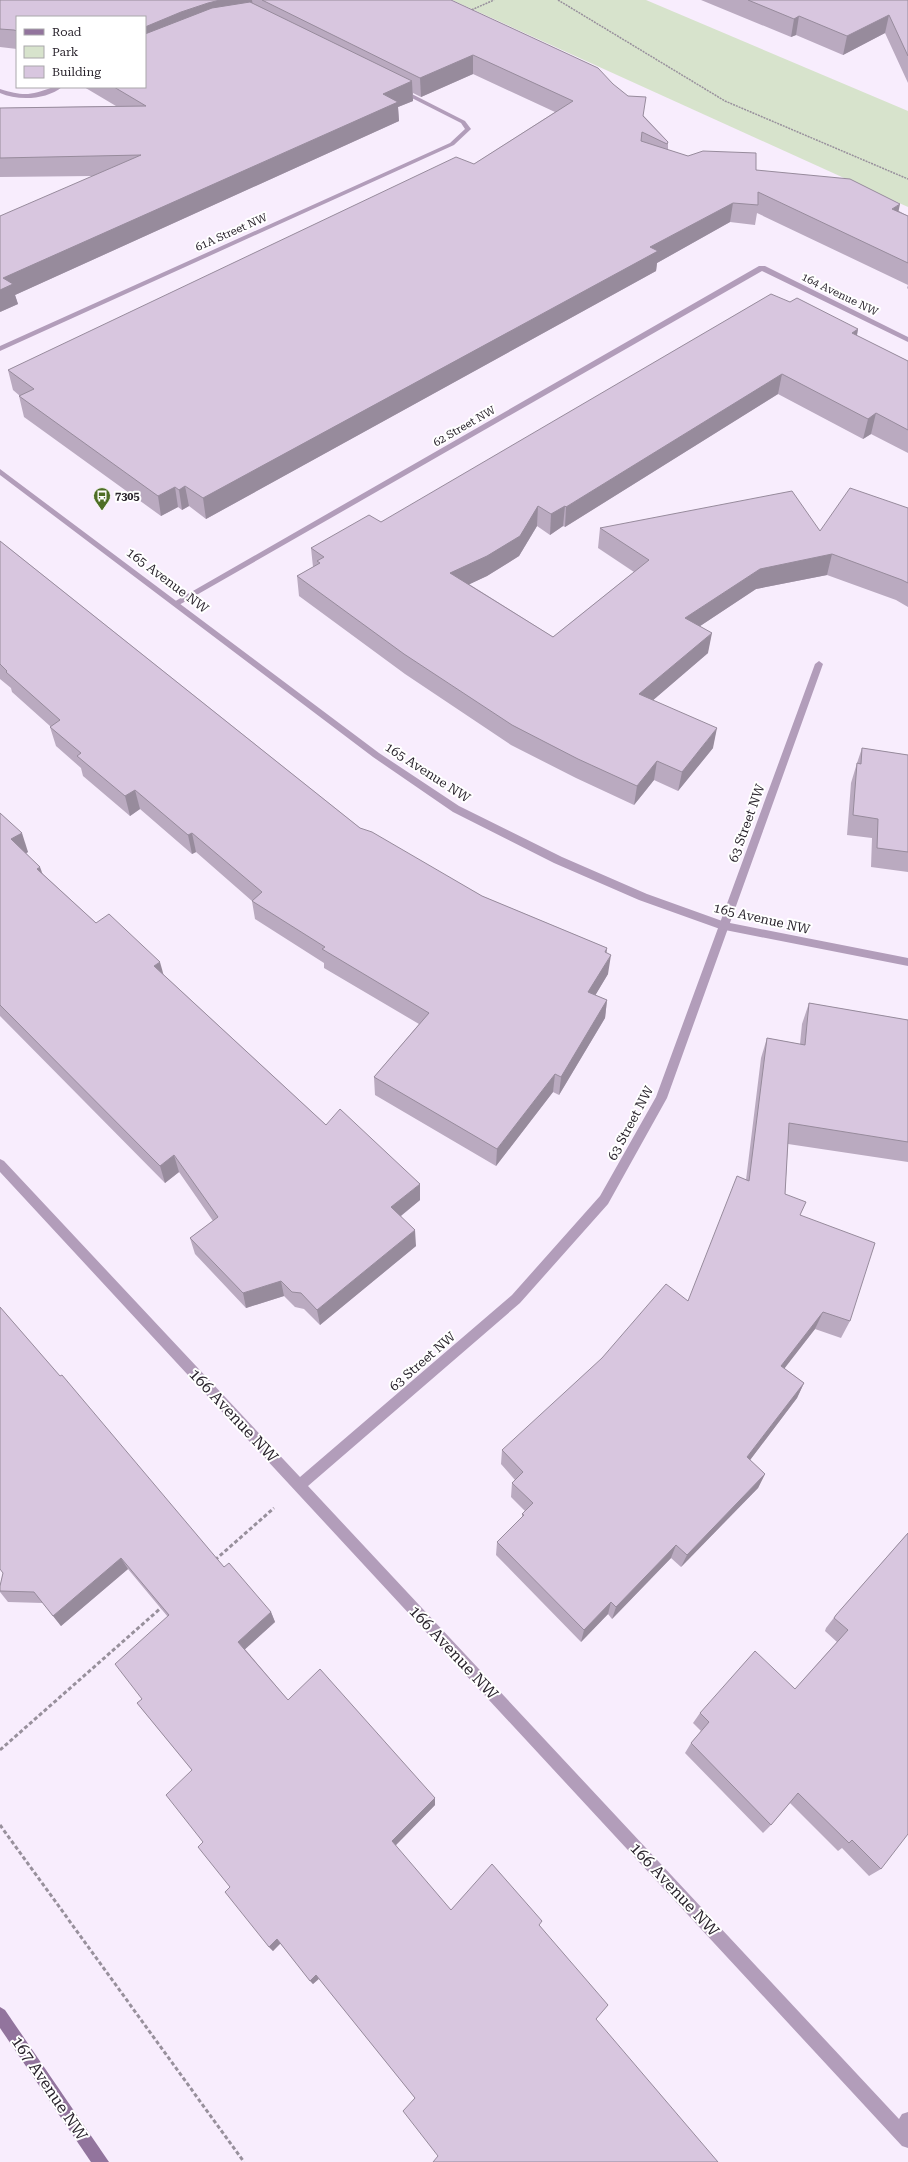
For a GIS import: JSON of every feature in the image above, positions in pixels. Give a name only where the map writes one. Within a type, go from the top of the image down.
[{"type":"main road","name":"167 Avenue NW","points":[[0,2015],[101,2162]]},
{"type":"street","points":[[0,91],[8,95],[34,97],[56,88]]},
{"type":"street","name":"61A Street NW","points":[[0,349],[452,144],[468,130],[463,122],[394,88]]},
{"type":"street","name":"164 Avenue NW","points":[[762,268],[908,340]]},
{"type":"street","name":"62 Street NW","points":[[176,603],[762,268]]},
{"type":"street","name":"165 Avenue NW","points":[[0,471],[376,755],[456,809],[558,860],[643,898],[724,926],[908,962]]},
{"type":"street","name":"63 Street NW","points":[[300,1485],[516,1299],[604,1200],[661,1098],[819,664]]},
{"type":"street","name":"166 Avenue NW","points":[[0,1164],[905,2130]]},
{"type":"path","points":[[466,12],[494,0]]},
{"type":"path","points":[[558,0],[725,101],[908,179]]},
{"type":"path","points":[[210,1565],[300,1485]]},
{"type":"path","points":[[0,1750],[168,1602]]},
{"type":"path","points":[[0,1825],[244,2162]]},
{"type":"green space","points":[[452,0],[646,0],[908,111],[908,207]]},
{"type":"building","points":[[0,0],[220,0],[181,12],[146,27],[146,16],[16,16],[16,31],[0,29]]},
{"type":"building","points":[[262,0],[451,0],[598,68],[613,84],[628,96],[646,97],[643,116],[668,142],[667,144],[642,132],[641,141],[688,156],[703,151],[756,153],[756,170],[850,179],[900,204],[892,209],[908,216],[908,263],[758,192],[758,205],[733,203],[650,247],[658,251],[203,498],[185,486],[179,490],[175,487],[158,496],[19,396],[34,389],[8,370],[456,157],[474,164],[573,101],[473,55],[420,78]]},
{"type":"building","points":[[748,0],[908,0],[908,56],[889,15],[847,36],[799,16],[794,19]]},
{"type":"building","points":[[250,2],[412,81],[383,94],[398,102],[3,278],[13,284],[0,290],[0,216],[141,155],[0,158],[0,108],[146,106],[116,88],[146,88],[146,34],[212,8]]},
{"type":"building","points":[[771,294],[790,302],[797,298],[858,329],[852,333],[908,361],[908,430],[876,413],[868,419],[782,374],[566,507],[565,506],[551,514],[538,506],[520,536],[487,556],[450,573],[553,637],[649,560],[600,528],[792,491],[820,531],[850,488],[908,508],[908,583],[832,554],[760,569],[685,618],[712,633],[639,694],[717,728],[682,772],[657,761],[637,786],[578,759],[512,725],[404,654],[297,576],[320,563],[317,561],[324,557],[311,548],[369,515],[381,522]]},
{"type":"building","points":[[0,541],[360,828],[372,832],[482,896],[607,948],[605,952],[611,955],[588,992],[607,1000],[561,1077],[555,1074],[497,1149],[374,1077],[429,1013],[322,949],[325,947],[252,901],[262,892],[192,833],[188,835],[135,790],[125,796],[77,756],[81,753],[50,727],[60,720],[6,672],[7,671],[0,664]]},
{"type":"building","points":[[862,748],[908,755],[908,852],[877,848],[878,819],[853,815],[857,763],[861,764]]},
{"type":"building","points":[[0,813],[22,833],[11,839],[40,867],[37,869],[96,923],[109,914],[160,962],[154,966],[326,1125],[340,1109],[420,1184],[391,1207],[415,1230],[317,1310],[301,1293],[292,1292],[281,1281],[243,1293],[190,1238],[218,1217],[174,1155],[160,1166],[0,1005]]},
{"type":"building","points":[[809,1003],[908,1020],[908,1142],[789,1123],[785,1194],[806,1202],[800,1215],[875,1243],[850,1321],[823,1312],[781,1366],[804,1383],[747,1457],[765,1474],[687,1555],[676,1545],[616,1607],[611,1602],[584,1630],[497,1542],[524,1515],[522,1514],[533,1503],[512,1483],[523,1472],[502,1450],[602,1358],[666,1284],[688,1301],[737,1176],[749,1181],[767,1038],[805,1045]]},
{"type":"building","points":[[0,1307],[60,1376],[62,1375],[224,1567],[229,1563],[271,1612],[238,1642],[288,1700],[320,1669],[435,1798],[392,1841],[451,1910],[492,1864],[542,1921],[539,1925],[608,2005],[596,2019],[718,2162],[433,2162],[438,2156],[403,2111],[415,2098],[316,1975],[310,1981],[277,1939],[269,1947],[225,1892],[230,1887],[198,1847],[203,1842],[166,1795],[192,1770],[137,1703],[142,1699],[115,1664],[169,1615],[121,1558],[53,1616],[34,1592],[0,1591],[3,1573],[0,1569]]},
{"type":"building","points":[[908,1533],[908,1834],[881,1869],[852,1840],[849,1843],[798,1793],[771,1825],[691,1743],[709,1722],[700,1713],[755,1651],[795,1689],[848,1630],[834,1618],[836,1615]]},
{"type":"place","name":"7305","points":[[102,511]]}]
